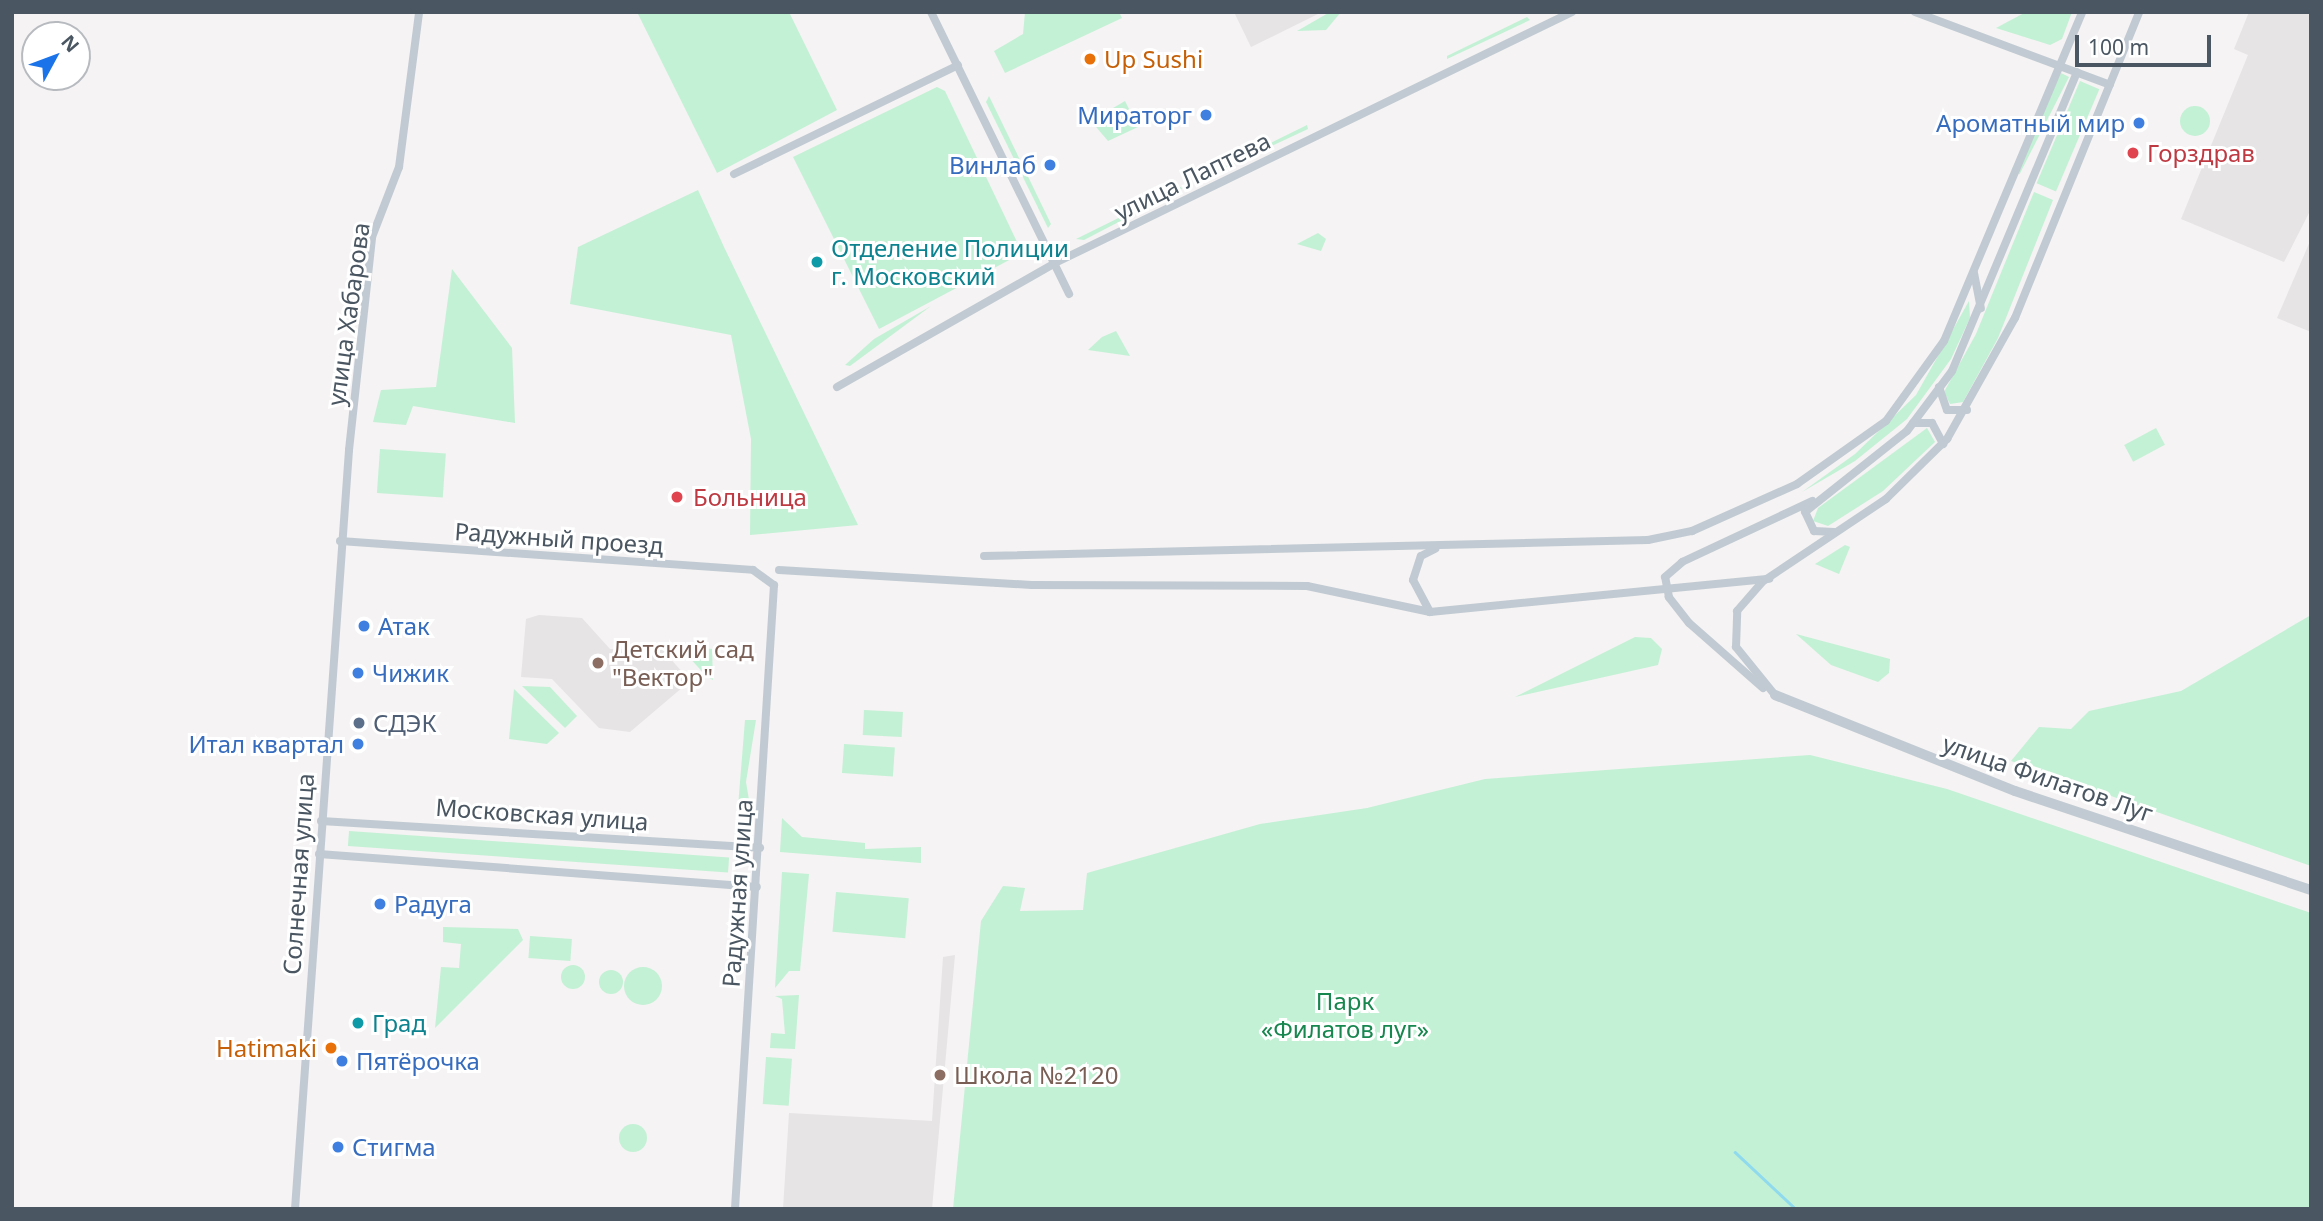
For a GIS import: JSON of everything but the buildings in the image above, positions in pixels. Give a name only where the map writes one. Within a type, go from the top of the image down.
[{"type":"street","name":"улица Хабарова","points":[[341,541],[372,237],[399,167],[419,12]]},
{"type":"street","points":[[931,12],[1069,294]]},
{"type":"street","name":"улица Лаптева","points":[[838,387],[1055,263],[1572,12]]},
{"type":"street","points":[[1915,12],[2110,85]]},
{"type":"street","points":[[984,556],[1648,540],[1692,531],[1797,484],[1886,421],[1919,382],[1944,341],[2082,12]]},
{"type":"street","name":"улица Филатов Луг","points":[[1775,695],[1736,648],[1733,624],[1742,601],[1769,579],[1886,499],[1943,444],[1967,410],[2015,318],[2139,12]]},
{"type":"street","points":[[734,174],[958,65]]},
{"type":"street","points":[[1837,532],[1821,534],[1807,524],[1805,512],[1815,499],[1913,423],[1940,387],[1981,308],[2077,72]]},
{"type":"street","points":[[1976,263],[1981,308]]},
{"type":"street","points":[[1940,387],[1947,410],[1967,410]]},
{"type":"street","points":[[1913,423],[1932,423],[1943,444]]},
{"type":"street","name":"улица Филатов Луг","points":[[1815,499],[1682,562],[1665,577],[1669,597],[1711,647],[1775,695],[2015,791],[2311,890]]},
{"type":"street","name":"Радужный проезд","points":[[341,541],[752,570],[771,581]]},
{"type":"street","name":"Солнечная улица","points":[[295,1209],[341,541]]},
{"type":"street","points":[[1430,612],[1413,580],[1414,566],[1438,547]]},
{"type":"street","points":[[779,570],[1031,585],[1307,586],[1430,612],[1769,579]]},
{"type":"street","name":"Радужная улица","points":[[735,1209],[776,598],[771,581]]},
{"type":"street","name":"Московская улица","points":[[321,821],[760,848]]},
{"type":"street","points":[[319,854],[757,887]]},
{"type":"shaded area","points":[[1234,12],[1322,12],[1251,47]]},
{"type":"shaded area","points":[[2249,12],[2311,12],[2311,209],[2284,262],[2181,219],[2248,55],[2234,49]]},
{"type":"shaded area","points":[[2311,239],[2311,332],[2277,318]]},
{"type":"shaded area","name":"Детский сад \"Вектор\"","points":[[539,615],[582,618],[610,649],[662,649],[690,681],[630,732],[599,728],[552,679],[521,677],[526,619]]},
{"type":"shaded area","name":"Школа №2120","points":[[955,955],[932,1209],[783,1209],[789,1113],[932,1121],[943,957]]},
{"type":"green space","points":[[637,12],[789,12],[837,110],[717,173]]},
{"type":"green space","points":[[1025,12],[1119,12],[1122,18],[1005,73],[994,51],[1023,34]]},
{"type":"green space","points":[[1330,12],[1341,12],[1326,30],[1297,31]]},
{"type":"green space","points":[[2026,12],[2072,12],[2062,39],[2050,45],[1996,28]]},
{"type":"green space","points":[[1527,17],[1530,20],[1447,59],[1447,56]]},
{"type":"green space","points":[[2061,73],[2069,77],[2020,174],[2012,170]]},
{"type":"green space","points":[[2080,81],[2099,89],[2056,191],[2037,183]]},
{"type":"green space","points":[[937,87],[945,91],[1018,244],[1013,258],[879,329],[793,157]]},
{"type":"green space","points":[[989,96],[1051,224],[1048,228],[986,102]]},
{"type":"green space","points":[[1125,101],[1138,127],[1108,141],[1091,121]]},
{"type":"green space","points":[[2195,106],[2206,110],[2210,121],[2206,132],[2195,136],[2184,132],[2180,121],[2184,110]]},
{"type":"green space","points":[[1307,125],[1308,129],[1195,182],[1196,180]]},
{"type":"green space","points":[[1181,187],[1182,189],[1084,240],[1076,239]]},
{"type":"green space","points":[[698,190],[858,525],[750,535],[751,439],[731,335],[570,304],[578,247]]},
{"type":"green space","points":[[2034,192],[2053,200],[1998,338],[1963,402],[1950,404],[1944,392],[1976,334]]},
{"type":"green space","points":[[1318,233],[1326,239],[1321,251],[1297,244]]},
{"type":"green space","points":[[452,269],[512,348],[515,423],[413,406],[406,425],[373,422],[381,390],[436,387]]},
{"type":"green space","points":[[1969,301],[1970,318],[1951,359],[1907,419],[1855,461],[1802,492],[1855,454],[1916,395]]},
{"type":"green space","points":[[931,306],[850,366],[845,365],[874,339]]},
{"type":"green space","points":[[1116,331],[1130,356],[1088,350],[1102,337]]},
{"type":"green space","points":[[1927,428],[1935,442],[1883,491],[1828,526],[1813,521],[1818,508]]},
{"type":"green space","points":[[2156,428],[2165,445],[2133,462],[2124,445]]},
{"type":"green space","points":[[380,449],[446,454],[443,497],[377,493]]},
{"type":"green space","points":[[1845,545],[1850,547],[1839,574],[1815,564]]},
{"type":"green space","points":[[2311,615],[2311,866],[2011,761],[2039,727],[2071,729],[2089,711],[2181,691]]},
{"type":"green space","points":[[1796,634],[1890,659],[1889,673],[1878,682],[1831,665]]},
{"type":"green space","points":[[1635,637],[1651,638],[1662,649],[1658,665],[1515,697]]},
{"type":"green space","points":[[678,645],[712,649],[713,680],[707,677]]},
{"type":"green space","points":[[522,686],[550,687],[577,716],[565,728]]},
{"type":"green space","points":[[514,689],[559,733],[547,744],[509,739]]},
{"type":"green space","points":[[864,710],[903,712],[902,737],[863,735]]},
{"type":"green space","points":[[745,720],[756,720],[746,782],[750,806],[738,807]]},
{"type":"green space","points":[[844,744],[895,748],[893,776],[842,773]]},
{"type":"green space","name":"Парк «Филатов луг»","points":[[1810,755],[1947,789],[2311,913],[2311,1209],[953,1209],[981,921],[1003,886],[1025,888],[1020,911],[1083,910],[1087,873],[1260,824],[1367,808],[1485,779]]},
{"type":"green space","points":[[782,818],[802,837],[865,843],[865,849],[921,847],[921,863],[780,852]]},
{"type":"green space","points":[[349,831],[729,858],[728,873],[348,846]]},
{"type":"green space","points":[[782,872],[809,874],[800,971],[789,971],[775,988]]},
{"type":"green space","points":[[836,892],[909,898],[905,938],[833,932]]},
{"type":"green space","points":[[443,927],[518,929],[523,940],[435,1028],[441,967],[459,968],[461,944],[443,942]]},
{"type":"green space","points":[[530,936],[572,939],[570,961],[528,958]]},
{"type":"green space","points":[[573,965],[581,969],[585,977],[581,985],[573,989],[565,985],[561,977],[565,969]]},
{"type":"green space","points":[[643,967],[656,973],[662,986],[656,999],[643,1005],[630,999],[624,986],[630,973]]},
{"type":"green space","points":[[611,970],[620,973],[623,982],[620,991],[611,994],[602,991],[599,982],[602,973]]},
{"type":"green space","points":[[799,995],[795,1049],[770,1048],[771,1033],[785,1034],[782,999],[775,996]]},
{"type":"green space","points":[[766,1057],[792,1059],[789,1106],[763,1104]]},
{"type":"green space","points":[[633,1124],[643,1128],[647,1138],[643,1148],[633,1152],[623,1148],[619,1138],[623,1128]]},
{"type":"waterway","points":[[1735,1152],[1796,1209]]},
{"type":"place","name":"Up Sushi","points":[[1090,59]]},
{"type":"place","name":"Мираторг","points":[[1206,115]]},
{"type":"place","name":"Ароматный мир","points":[[2139,123]]},
{"type":"place","name":"Горздрав","points":[[2133,153]]},
{"type":"place","name":"Винлаб","points":[[1050,165]]},
{"type":"place","name":"Отделение Полиции г. Московский","points":[[817,262]]},
{"type":"place","name":"Больница","points":[[677,497]]},
{"type":"place","name":"Атак","points":[[364,626]]},
{"type":"place","name":"Детский сад \"Вектор\"","points":[[598,663]]},
{"type":"place","name":"Чижик","points":[[358,673]]},
{"type":"place","name":"СДЭК","points":[[359,723]]},
{"type":"place","name":"Итал квартал","points":[[358,744]]},
{"type":"place","name":"Радуга","points":[[380,904]]},
{"type":"place","name":"Град","points":[[358,1023]]},
{"type":"place","name":"Hatimaki","points":[[331,1048]]},
{"type":"place","name":"Пятёрочка","points":[[342,1061]]},
{"type":"place","name":"Школа №2120","points":[[940,1075]]},
{"type":"place","name":"Стигма","points":[[338,1147]]}]
